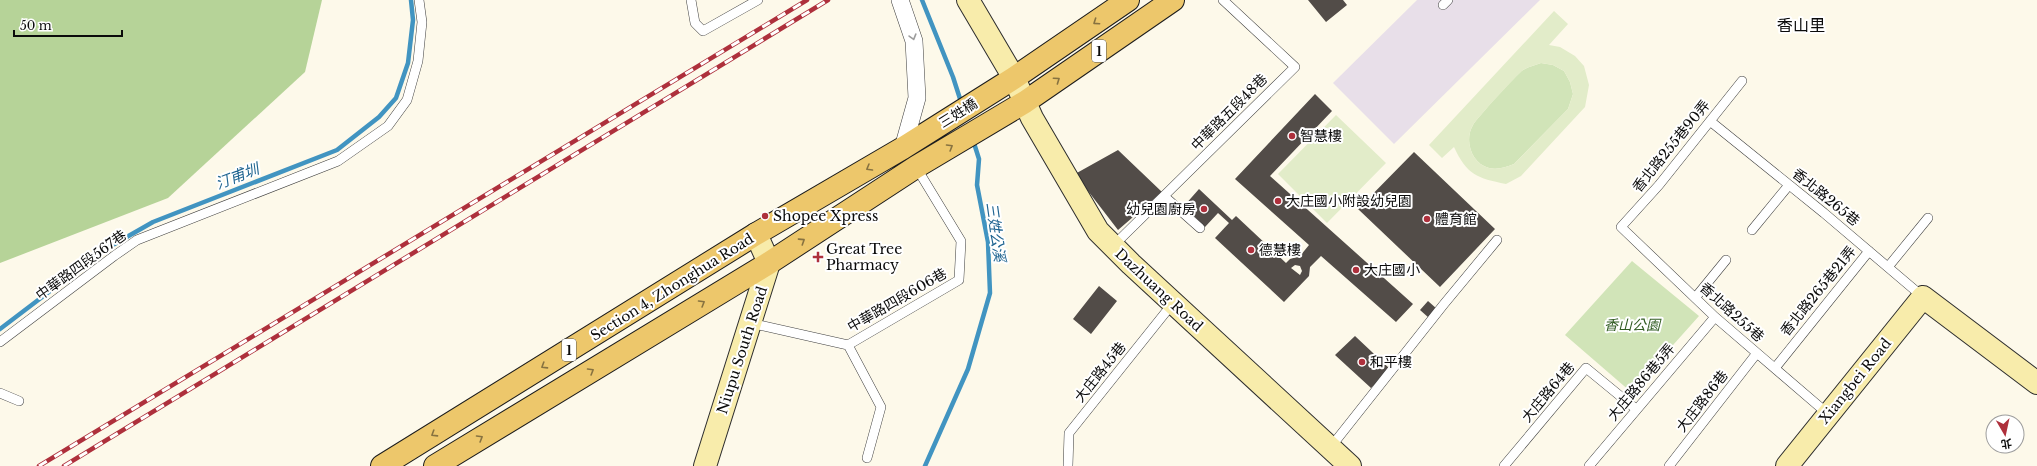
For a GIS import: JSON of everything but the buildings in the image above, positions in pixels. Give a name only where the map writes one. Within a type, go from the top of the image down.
[{"type":"main road","name":"1","points":[[1014,78],[1128,0]]},
{"type":"main road","name":"1","points":[[1025,102],[1172,0]]},
{"type":"main road","name":"三姓橋","points":[[903,148],[1014,78]]},
{"type":"main road","name":"三姓橋","points":[[916,167],[1025,102]]},
{"type":"main road","name":"Section 4, Zhonghua Road","points":[[382,466],[756,234],[903,148]]},
{"type":"main road","name":"Section 4, Zhonghua Road","points":[[434,466],[769,263],[916,167]]},
{"type":"street","points":[[900,0],[914,41],[917,98],[903,148]]},
{"type":"street","name":"Dazhuang Road","points":[[968,0],[1014,78],[1032,118],[1098,231],[1173,303],[1350,466]]},
{"type":"street","points":[[756,234],[769,263]]},
{"type":"street","name":"Niupu South Road","points":[[705,466],[769,263]]},
{"type":"street","points":[[1923,297],[2037,383]]},
{"type":"street","name":"Xiangbei Road","points":[[1787,466],[1923,297]]},
{"type":"lane","name":"中華路四段567巷","points":[[0,342],[114,256],[138,240],[338,161],[388,126],[407,100],[418,61],[422,22],[419,0]]},
{"type":"lane","points":[[691,0],[695,23],[703,31],[758,0]]},
{"type":"lane","name":"中華路五段48巷","points":[[1113,246],[1295,67],[1223,0]]},
{"type":"lane","name":"香北路255巷90弄","points":[[1621,227],[1659,185],[1742,81]]},
{"type":"lane","name":"香北路265巷","points":[[1710,121],[1923,297]]},
{"type":"lane","name":"中華路四段606巷","points":[[867,458],[881,407],[848,345],[959,280],[961,241],[916,167]]},
{"type":"lane","points":[[1752,230],[1789,185]]},
{"type":"lane","points":[[1164,196],[1200,228]]},
{"type":"lane","points":[[1888,267],[1928,218]]},
{"type":"lane","name":"香北路255巷","points":[[1621,227],[1714,317],[1828,414]]},
{"type":"lane","points":[[1330,448],[1444,304],[1497,240]]},
{"type":"lane","name":"香北路265巷21弄","points":[[1775,368],[1869,251]]},
{"type":"lane","points":[[1695,298],[1726,260]]},
{"type":"lane","name":"大庄路45巷","points":[[1068,466],[1069,433],[1173,303]]},
{"type":"lane","name":"大庄路86巷5弄","points":[[1589,466],[1714,317]]},
{"type":"lane","points":[[750,323],[848,345]]},
{"type":"lane","name":"大庄路86巷","points":[[1669,466],[1757,353]]},
{"type":"lane","name":"大庄路64巷","points":[[1504,466],[1586,368],[1636,409]]},
{"type":"lane","points":[[0,393],[19,401]]},
{"type":"shaded area","points":[[1417,0],[1540,0],[1394,144],[1333,83]]},
{"type":"green space","points":[[0,0],[322,0],[305,72],[168,198],[0,263]]},
{"type":"green space","points":[[1554,11],[1568,24],[1549,45],[1560,47],[1575,56],[1584,66],[1589,85],[1585,107],[1521,176],[1506,184],[1487,180],[1474,174],[1464,164],[1454,147],[1442,158],[1429,145]],"holes":[[[1541,63],[1553,65],[1564,71],[1570,82],[1573,94],[1568,109],[1514,164],[1496,169],[1483,165],[1474,156],[1469,144],[1470,131],[1473,125],[1523,70]]]},
{"type":"green space","points":[[1541,63],[1553,65],[1564,71],[1570,82],[1573,94],[1568,109],[1514,164],[1496,169],[1483,165],[1474,156],[1469,144],[1470,131],[1473,125],[1505,88],[1523,70]]},
{"type":"green space","points":[[1336,115],[1386,163],[1327,223],[1278,174]]},
{"type":"green space","name":"香山公園","points":[[1632,261],[1699,316],[1631,392],[1565,335]]},
{"type":"waterway","name":"汀甫圳","points":[[0,329],[104,250],[153,222],[337,150],[379,117],[396,98],[408,63],[413,20],[411,0]]},
{"type":"waterway","name":"三姓公溪","points":[[922,0],[953,77],[962,105]]},
{"type":"waterway","name":"三姓公溪","points":[[925,466],[968,369],[990,293],[988,242],[977,185],[979,159],[973,140]]},
{"type":"railway","points":[[39,466],[807,0]]},
{"type":"railway","points":[[64,466],[828,0]]},
{"type":"place","name":"智慧樓","points":[[1292,136]]},
{"type":"place","name":"大庄國小附設幼兒園","points":[[1278,201]]},
{"type":"place","name":"幼兒園廚房","points":[[1204,209]]},
{"type":"place","name":"Shopee Xpress","points":[[765,216]]},
{"type":"place","name":"體育館","points":[[1427,219]]},
{"type":"place","name":"德慧樓","points":[[1251,250]]},
{"type":"place","name":"Great Tree Pharmacy","points":[[818,257]]},
{"type":"place","name":"大庄國小","points":[[1356,270]]},
{"type":"place","name":"和平樓","points":[[1362,362]]},
{"type":"district","name":"香山里","points":[[1801,25]]}]
